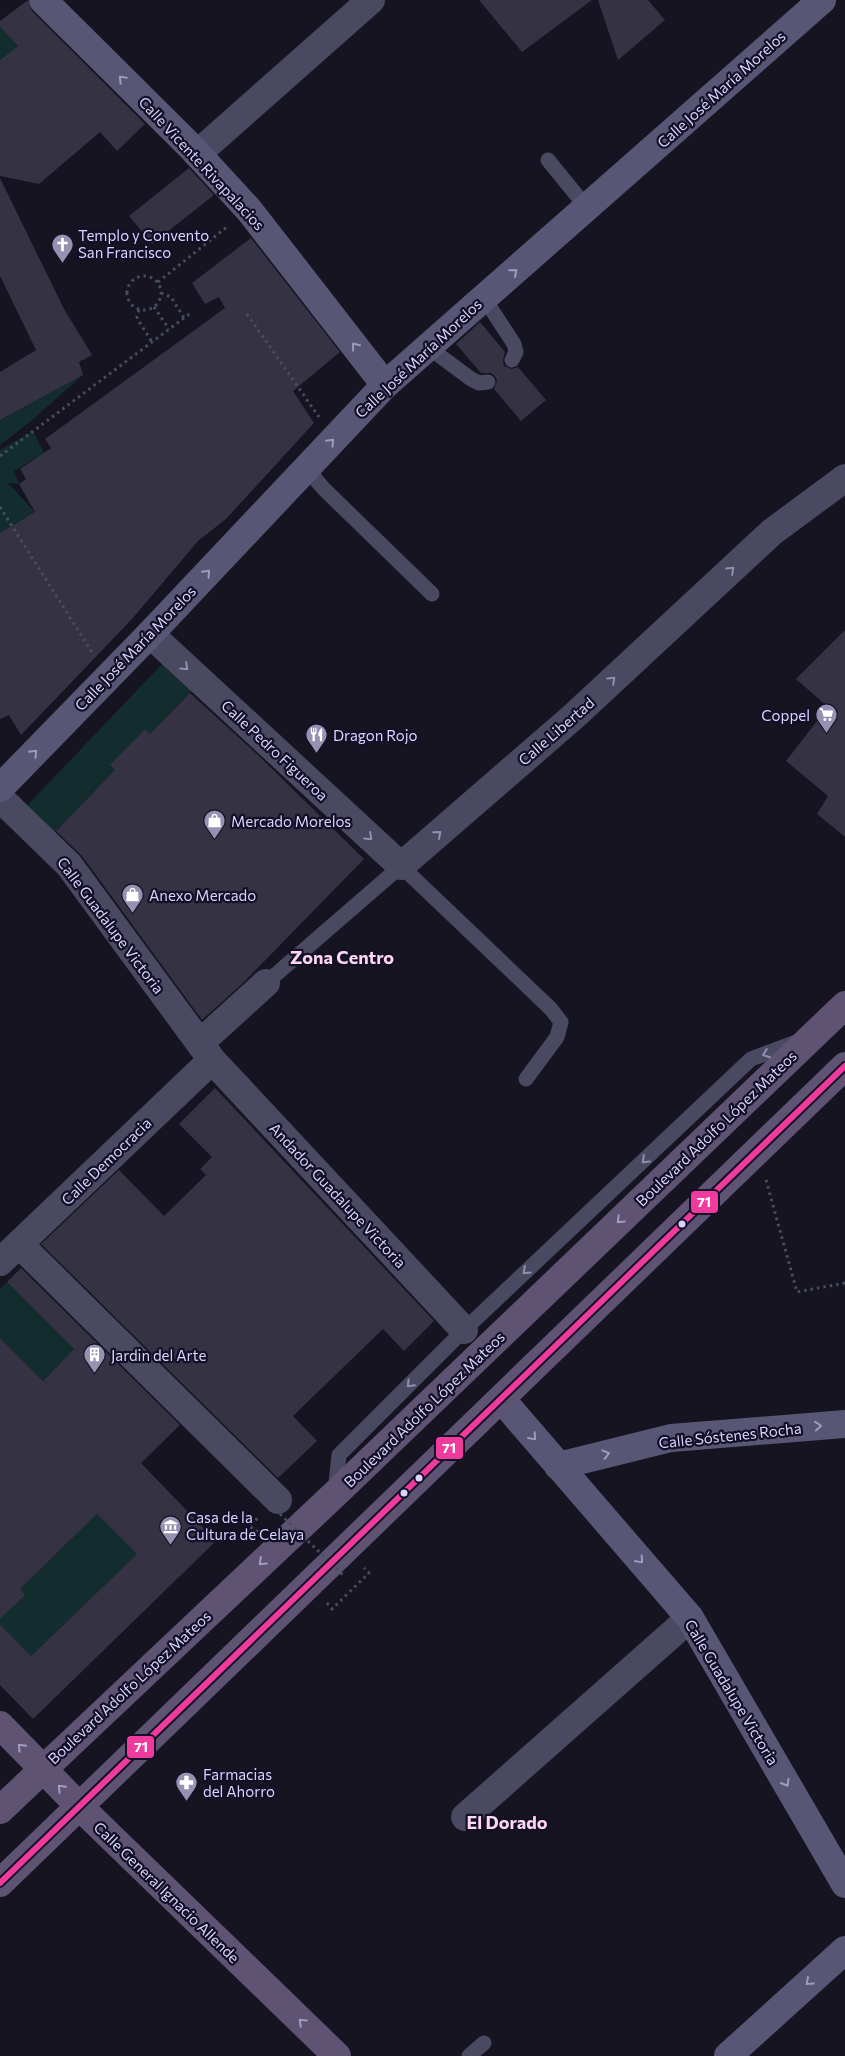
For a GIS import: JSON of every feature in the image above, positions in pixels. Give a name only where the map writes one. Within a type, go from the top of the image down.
[{"type":"main road","name":"Calle Vicente Rivapalacios","points":[[44,0],[197,154],[249,210],[385,385]]},
{"type":"main road","name":"Calle José María Morelos","points":[[0,788],[150,634],[385,385],[822,0]]},
{"type":"main road","name":"Boulevard Adolfo López Mateos","points":[[0,1810],[42,1768],[335,1494],[845,1004]]},
{"type":"main road","points":[[0,1884],[845,1066]]},
{"type":"main road","name":"Calle Guadalupe Victoria","points":[[502,1400],[690,1618],[845,1884]]},
{"type":"main road","name":"Calle Sóstenes Rocha","points":[[558,1466],[671,1438],[845,1424]]},
{"type":"main road","name":"Calle General Ignacio Allende","points":[[0,1725],[80,1807],[334,2055]]},
{"type":"main road","points":[[728,2056],[845,1950]]},
{"type":"street","points":[[197,154],[371,0]]},
{"type":"street","name":"Calle Libertad","points":[[401,866],[574,716],[772,532],[845,478]]},
{"type":"street","name":"Calle Pedro Figueroa","points":[[150,634],[401,866]]},
{"type":"street","name":"Calle Guadalupe Victoria","points":[[0,798],[69,865],[206,1052]]},
{"type":"street","name":"Calle Democracia","points":[[8,1249],[206,1052],[266,983]]},
{"type":"street","name":"Andador Guadalupe Victoria","points":[[206,1052],[464,1330]]},
{"type":"street","points":[[8,1249],[279,1507]]},
{"type":"street","points":[[465,1817],[690,1618]]},
{"type":"lane","points":[[548,160],[587,208]]},
{"type":"lane","points":[[484,298],[514,344],[516,352],[512,360]]},
{"type":"lane","points":[[428,347],[471,379],[478,383],[488,382]]},
{"type":"lane","points":[[306,468],[324,489],[432,594]]},
{"type":"lane","points":[[401,866],[551,1009],[560,1022],[557,1037],[526,1080]]},
{"type":"lane","name":"Calle Libertad","points":[[266,983],[401,866]]},
{"type":"lane","points":[[335,1494],[339,1455],[464,1330],[751,1059],[812,1036]]},
{"type":"lane","points":[[469,2056],[484,2043]]},
{"type":"path","points":[[158,282],[233,222]]},
{"type":"path","points":[[140,276],[148,276],[158,282],[161,293],[154,307],[147,310],[139,310],[132,306],[126,292],[128,284],[133,279],[140,276]]},
{"type":"path","points":[[161,293],[170,297],[184,318]]},
{"type":"path","points":[[154,307],[169,329]]},
{"type":"path","points":[[139,310],[138,320],[152,342]]},
{"type":"path","points":[[0,456],[192,312]]},
{"type":"path","points":[[247,314],[336,436]]},
{"type":"path","points":[[0,507],[94,656]]},
{"type":"path","points":[[758,1150],[797,1292],[845,1283]]},
{"type":"path","points":[[279,1507],[344,1576]]},
{"type":"green space","points":[[0,27],[18,46],[0,60]]},
{"type":"green space","points":[[83,375],[31,421],[0,445],[0,420]]},
{"type":"green space","points":[[33,431],[44,453],[14,471],[19,484],[8,483],[35,512],[0,533],[0,450]]},
{"type":"green space","points":[[163,663],[192,691],[150,734],[145,730],[115,770],[49,838],[21,812]]},
{"type":"green space","points":[[7,1282],[74,1349],[43,1381],[0,1338],[0,1289]]},
{"type":"green space","points":[[97,1514],[137,1554],[31,1656],[0,1624],[0,1619],[20,1589]]},
{"type":"building","points":[[28,0],[32,11],[145,124],[117,151],[100,132],[39,184],[0,176],[0,60],[18,46],[0,27],[0,21]]},
{"type":"building","points":[[479,0],[592,0],[522,52]]},
{"type":"building","points":[[598,0],[648,0],[665,20],[618,60]]},
{"type":"building","points":[[189,168],[214,195],[152,244],[129,216]]},
{"type":"building","points":[[0,178],[64,309],[92,355],[79,362],[83,375],[0,420],[0,372],[36,350],[0,276]]},
{"type":"building","points":[[251,238],[340,352],[293,391],[314,423],[226,519],[198,541],[132,619],[21,735],[9,715],[0,719],[0,533],[35,512],[19,484],[26,479],[20,469],[51,448],[45,439],[225,308],[219,297],[205,304],[192,283]]},
{"type":"building","points":[[480,322],[505,352],[504,366],[512,369],[518,367],[546,400],[521,421],[494,389],[497,381],[495,376],[491,373],[481,373],[456,344]]},
{"type":"building","name":"Coppel","points":[[845,630],[845,837],[817,814],[828,796],[786,761],[828,707],[796,679]]},
{"type":"building","name":"Mercado Morelos","points":[[190,693],[260,757],[364,859],[243,983],[202,1020],[82,856],[56,831],[115,770],[110,765],[145,729],[150,734]]},
{"type":"building","points":[[215,1088],[434,1321],[404,1351],[383,1329],[293,1416],[317,1441],[278,1478],[41,1244],[119,1170],[164,1216],[206,1175],[200,1169],[212,1157],[179,1124]]},
{"type":"building","name":"Casa de la Cultura de Celaya","points":[[21,1268],[180,1425],[141,1463],[216,1541],[33,1719],[0,1685],[0,1624],[31,1656],[137,1554],[97,1514],[20,1589],[25,1595],[0,1619],[0,1338],[43,1381],[74,1349],[7,1282]]},
{"type":"transit line","name":"71","points":[[0,1883],[845,1066]]},
{"type":"place","name":"Templo y Convento San Francisco","points":[[62,263]]},
{"type":"place","name":"Coppel","points":[[826,734]]},
{"type":"place","name":"Dragon Rojo","points":[[317,754]]},
{"type":"place","name":"Mercado Morelos","points":[[215,840]]},
{"type":"place","name":"Anexo Mercado","points":[[133,914]]},
{"type":"place","name":"Jardin del Arte","points":[[95,1374]]},
{"type":"place","name":"Casa de la Cultura de Celaya","points":[[170,1545]]},
{"type":"place","name":"Farmacias del Ahorro","points":[[187,1802]]},
{"type":"district","name":"Zona Centro","points":[[342,957]]},
{"type":"district","name":"El Dorado","points":[[507,1822]]}]
